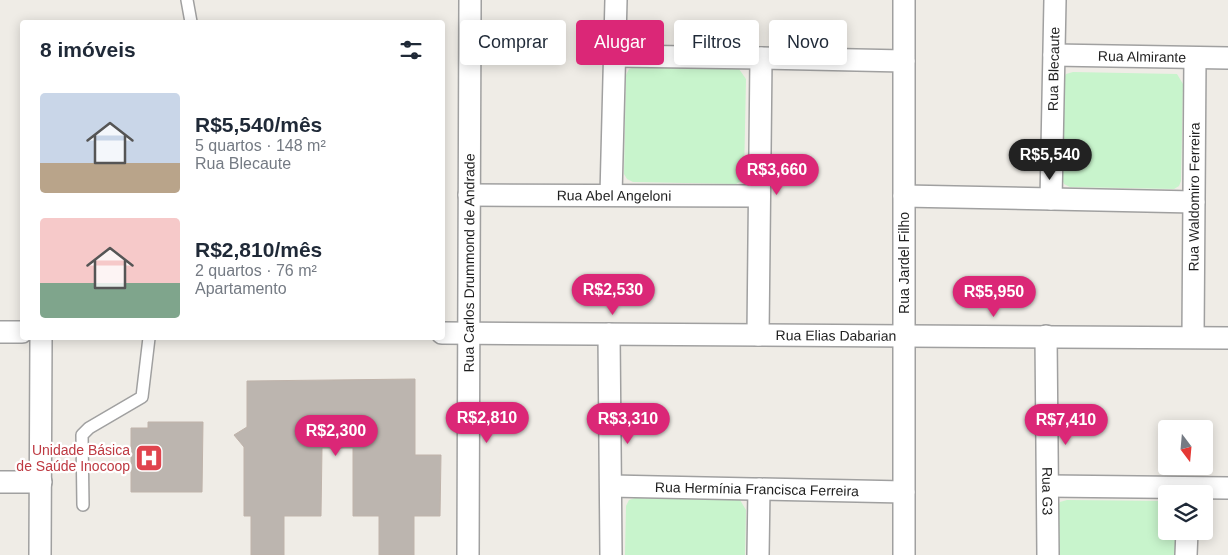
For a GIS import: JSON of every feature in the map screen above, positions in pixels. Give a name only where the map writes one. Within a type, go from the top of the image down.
[{"type":"street","name":"Rua Carlos Drummond de Andrade","points":[[468,555],[470,0]]},
{"type":"street","points":[[616,0],[616,20]]},
{"type":"street","name":"Rua Jardel Filho","points":[[904,0],[904,555]]},
{"type":"street","name":"Rua Blecaute","points":[[1051,199],[1055,0]]},
{"type":"street","name":"Rua Almirante","points":[[1054,55],[1228,58]]},
{"type":"street","points":[[664,57],[904,61]]},
{"type":"street","points":[[758,335],[761,58]]},
{"type":"street","name":"Rua Waldomiro Ferreira","points":[[1193,337],[1196,58]]},
{"type":"street","points":[[611,195],[615,65]]},
{"type":"street","name":"Rua Abel Angeloni","points":[[469,195],[759,196]]},
{"type":"street","points":[[904,196],[1194,202]]},
{"type":"street","points":[[0,332],[20,332]]},
{"type":"street","name":"Rua Elias Dabarian","points":[[445,334],[1228,338]]},
{"type":"street","points":[[610,334],[611,555]]},
{"type":"street","name":"Rua G3","points":[[1046,336],[1048,555]]},
{"type":"street","points":[[40,555],[41,340]]},
{"type":"street","points":[[0,482],[40,482]]},
{"type":"street","name":"Rua Hermínia Francisca Ferreira","points":[[611,486],[904,492]]},
{"type":"street","points":[[1048,486],[1158,490]]},
{"type":"street","points":[[1213,489],[1228,488]]},
{"type":"street","points":[[758,555],[759,489]]},
{"type":"street","points":[[1186,555],[1187,540]]},
{"type":"lane","points":[[187,0],[191,20]]},
{"type":"lane","points":[[83,504],[82,435],[89,428],[142,397],[149,340]]},
{"type":"green space","points":[[635,67],[739,69],[746,79],[744,176],[741,181],[736,184],[633,182],[627,179],[624,174],[626,75],[629,69]]},
{"type":"green space","points":[[1073,72],[1177,74],[1183,84],[1181,181],[1179,186],[1174,189],[1070,187],[1064,184],[1062,179],[1063,80],[1066,74]]},
{"type":"green space","points":[[635,498],[740,500],[746,510],[745,555],[625,555],[626,506],[629,500]]},
{"type":"green space","points":[[1067,500],[1158,501],[1158,540],[1177,540],[1176,555],[1057,555],[1058,507],[1060,502]]},
{"type":"building","points":[[415,379],[415,455],[441,455],[440,516],[414,516],[414,555],[379,555],[379,516],[353,516],[353,448],[322,448],[321,516],[284,516],[284,555],[251,555],[251,516],[244,516],[244,447],[234,435],[247,427],[247,381]]},
{"type":"building","points":[[148,422],[203,422],[202,492],[131,492],[131,428],[148,428]]},
{"type":"place","name":"Unidade Básica de Saúde Inocoop","points":[[149,458]]}]
